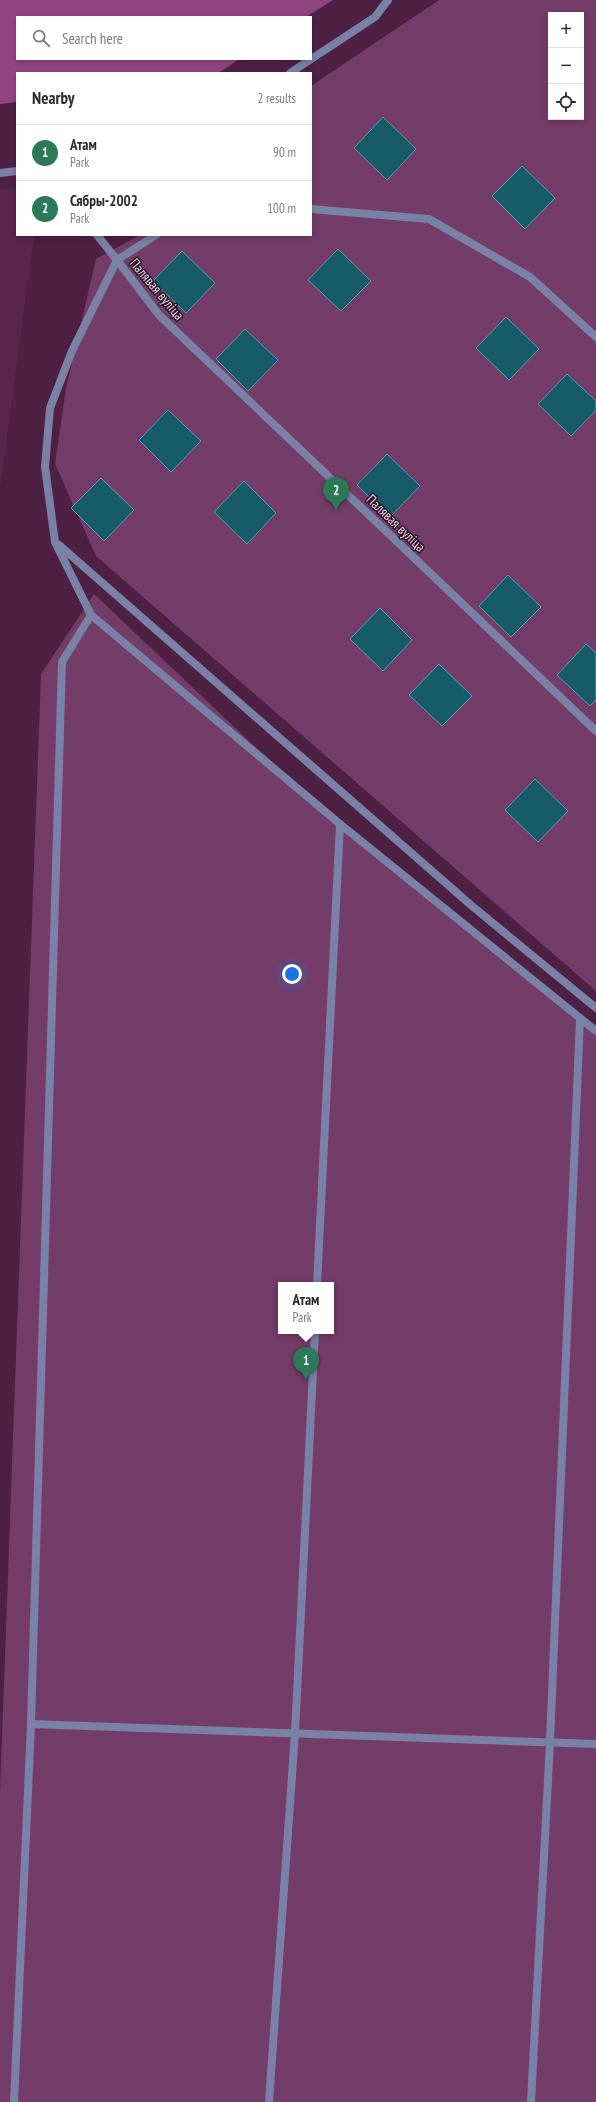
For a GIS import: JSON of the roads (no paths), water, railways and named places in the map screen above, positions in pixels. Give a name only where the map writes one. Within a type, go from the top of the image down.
[{"type":"street","points":[[312,59],[375,17],[388,0]]},
{"type":"street","points":[[292,72],[310,60]]},
{"type":"street","points":[[0,173],[16,171]]},
{"type":"street","points":[[312,209],[429,219],[530,277],[596,337]]},
{"type":"street","name":"Палявая вуліца","points":[[98,236],[159,315],[596,731]]},
{"type":"street","points":[[154,236],[116,260],[72,351],[50,408],[45,467],[55,542],[91,614],[340,824],[596,1031]]},
{"type":"street","points":[[55,542],[436,875],[596,1008]]},
{"type":"street","points":[[14,2102],[31,1724],[62,662],[91,614]]},
{"type":"street","points":[[318,1282],[340,824]]},
{"type":"street","points":[[531,2102],[550,1742],[580,1018]]},
{"type":"street","points":[[269,2102],[295,1733],[315,1334]]},
{"type":"street","points":[[31,1724],[596,1744]]},
{"type":"place","name":"Сябры-2002","points":[[336,510]]},
{"type":"place","name":"Атам","points":[[306,1380]]}]
